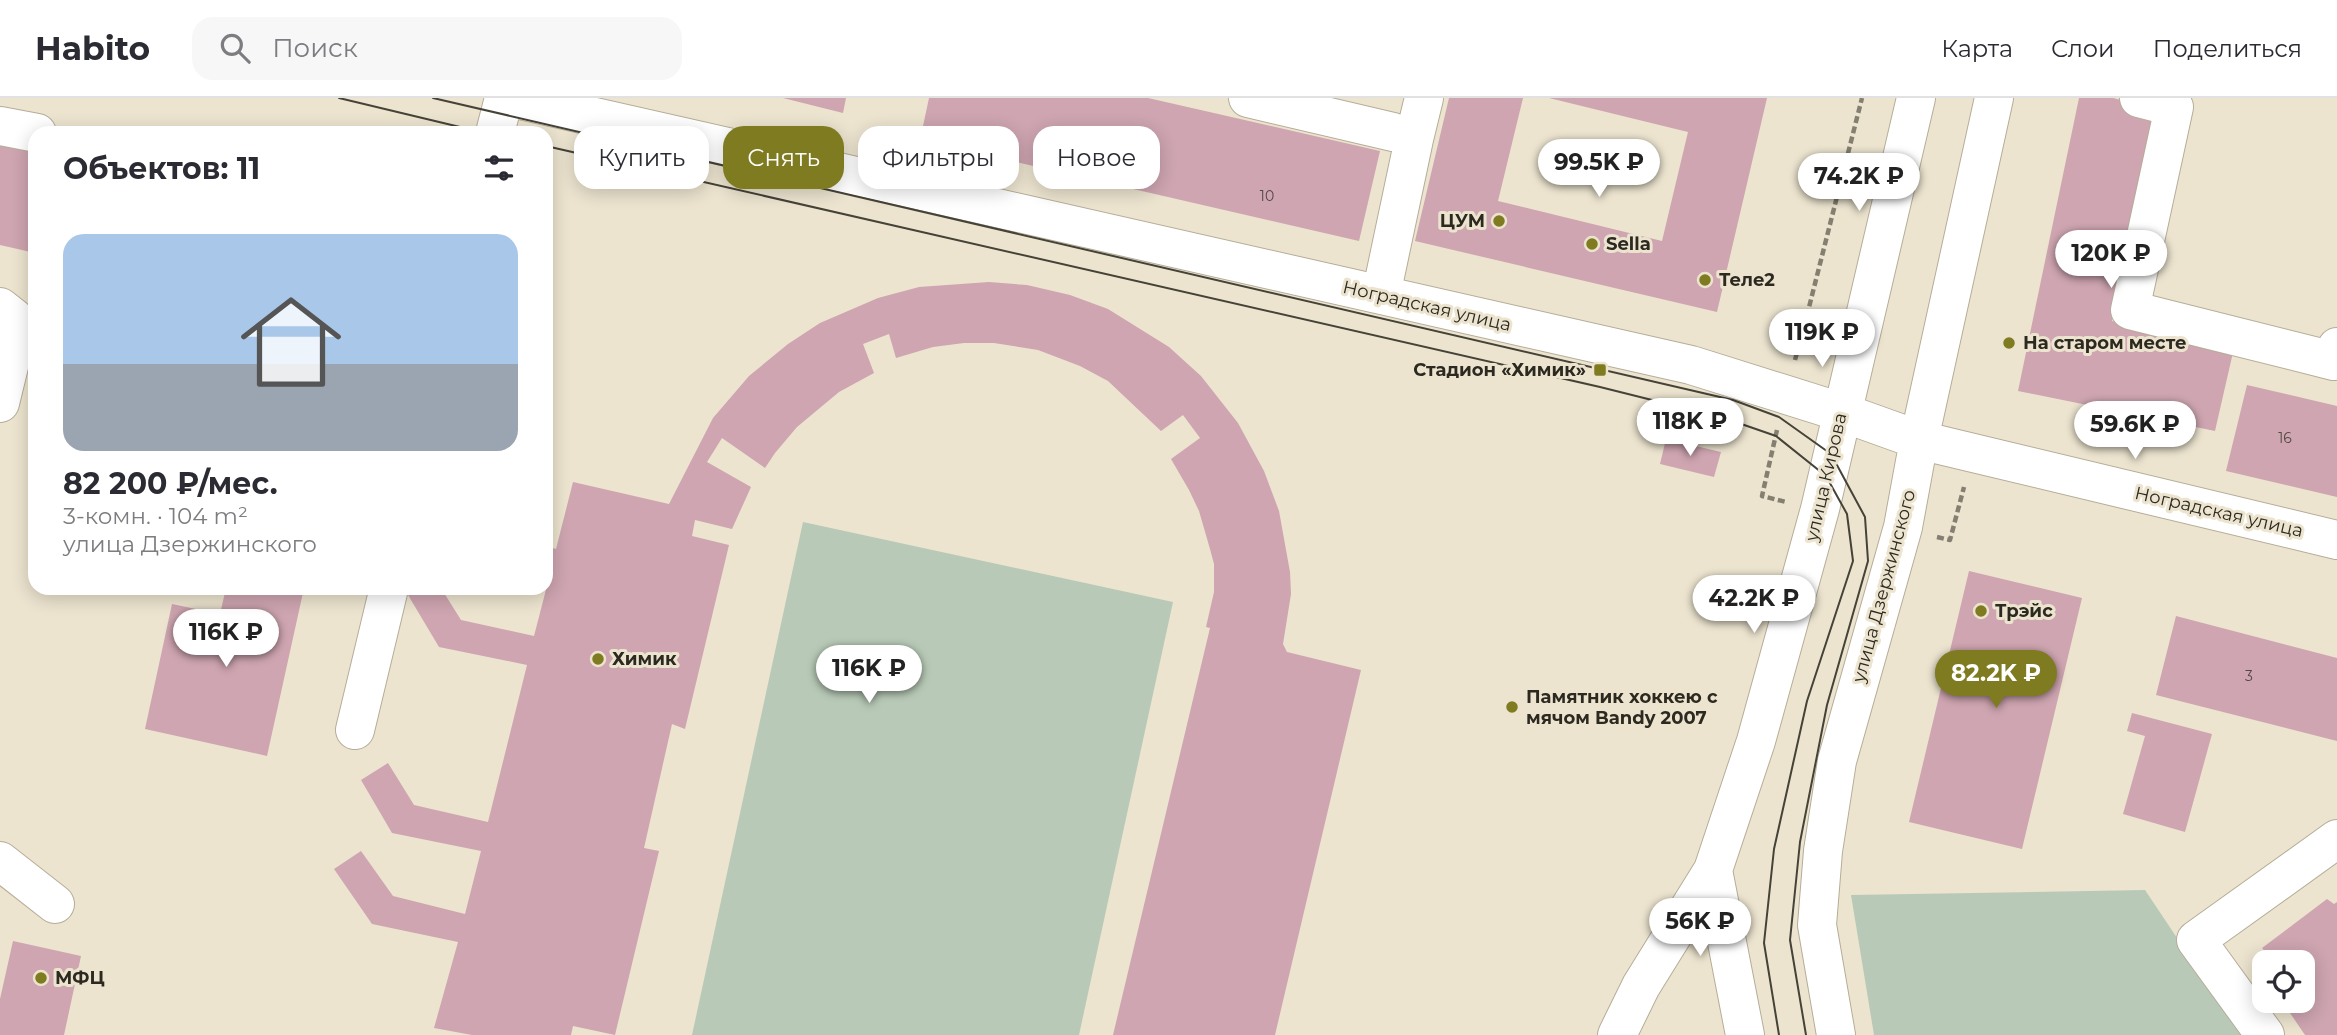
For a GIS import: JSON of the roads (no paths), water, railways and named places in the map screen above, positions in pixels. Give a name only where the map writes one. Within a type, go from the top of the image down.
[{"type":"street","points":[[497,126],[504,98]]},
{"type":"street","name":"Ноградская улица","points":[[511,98],[1691,365],[1841,412],[1919,440],[2337,540]]},
{"type":"street","points":[[1248,98],[1292,103],[1393,132]]},
{"type":"street","points":[[1381,295],[1424,98]]},
{"type":"street","name":"улица Кирова","points":[[1617,1035],[1641,986],[1713,870],[1760,728],[1820,509],[1916,98]]},
{"type":"street","name":"улица Дзержинского","points":[[1836,1035],[1817,925],[1823,851],[1837,761],[1903,527],[1919,440],[1994,98]]},
{"type":"street","points":[[2163,101],[2130,310],[2334,361],[2337,347]]},
{"type":"street","points":[[0,126],[28,131]]},
{"type":"street","points":[[0,307],[14,318],[10,362],[0,402]]},
{"type":"street","points":[[355,730],[387,595]]},
{"type":"street","points":[[2265,1035],[2196,940],[2336,842]]},
{"type":"street","points":[[0,861],[55,904]]},
{"type":"street","points":[[1713,870],[1745,1035]]},
{"type":"tram line","points":[[339,98],[456,126]]},
{"type":"tram line","points":[[433,98],[1733,400],[1779,417],[1831,454],[1865,517],[1868,561],[1827,705],[1800,842],[1790,940],[1806,1035]]},
{"type":"tram line","points":[[553,148],[1600,387],[1724,418],[1776,436],[1826,476],[1847,514],[1853,561],[1807,701],[1774,849],[1764,943],[1779,1035]]},
{"type":"place","name":"ЦУМ","points":[[1499,221]]},
{"type":"place","name":"Sella","points":[[1592,244]]},
{"type":"place","name":"Теле2","points":[[1705,280]]},
{"type":"place","name":"На старом месте","points":[[2009,343]]},
{"type":"place","name":"Стадион «Химик»","points":[[1600,370]]},
{"type":"place","name":"Трэйс","points":[[1981,611]]},
{"type":"place","name":"Химик","points":[[598,659]]},
{"type":"place","name":"Памятник хоккею с мячом Bandy 2007","points":[[1512,707]]},
{"type":"place","name":"МФЦ","points":[[41,978]]}]
